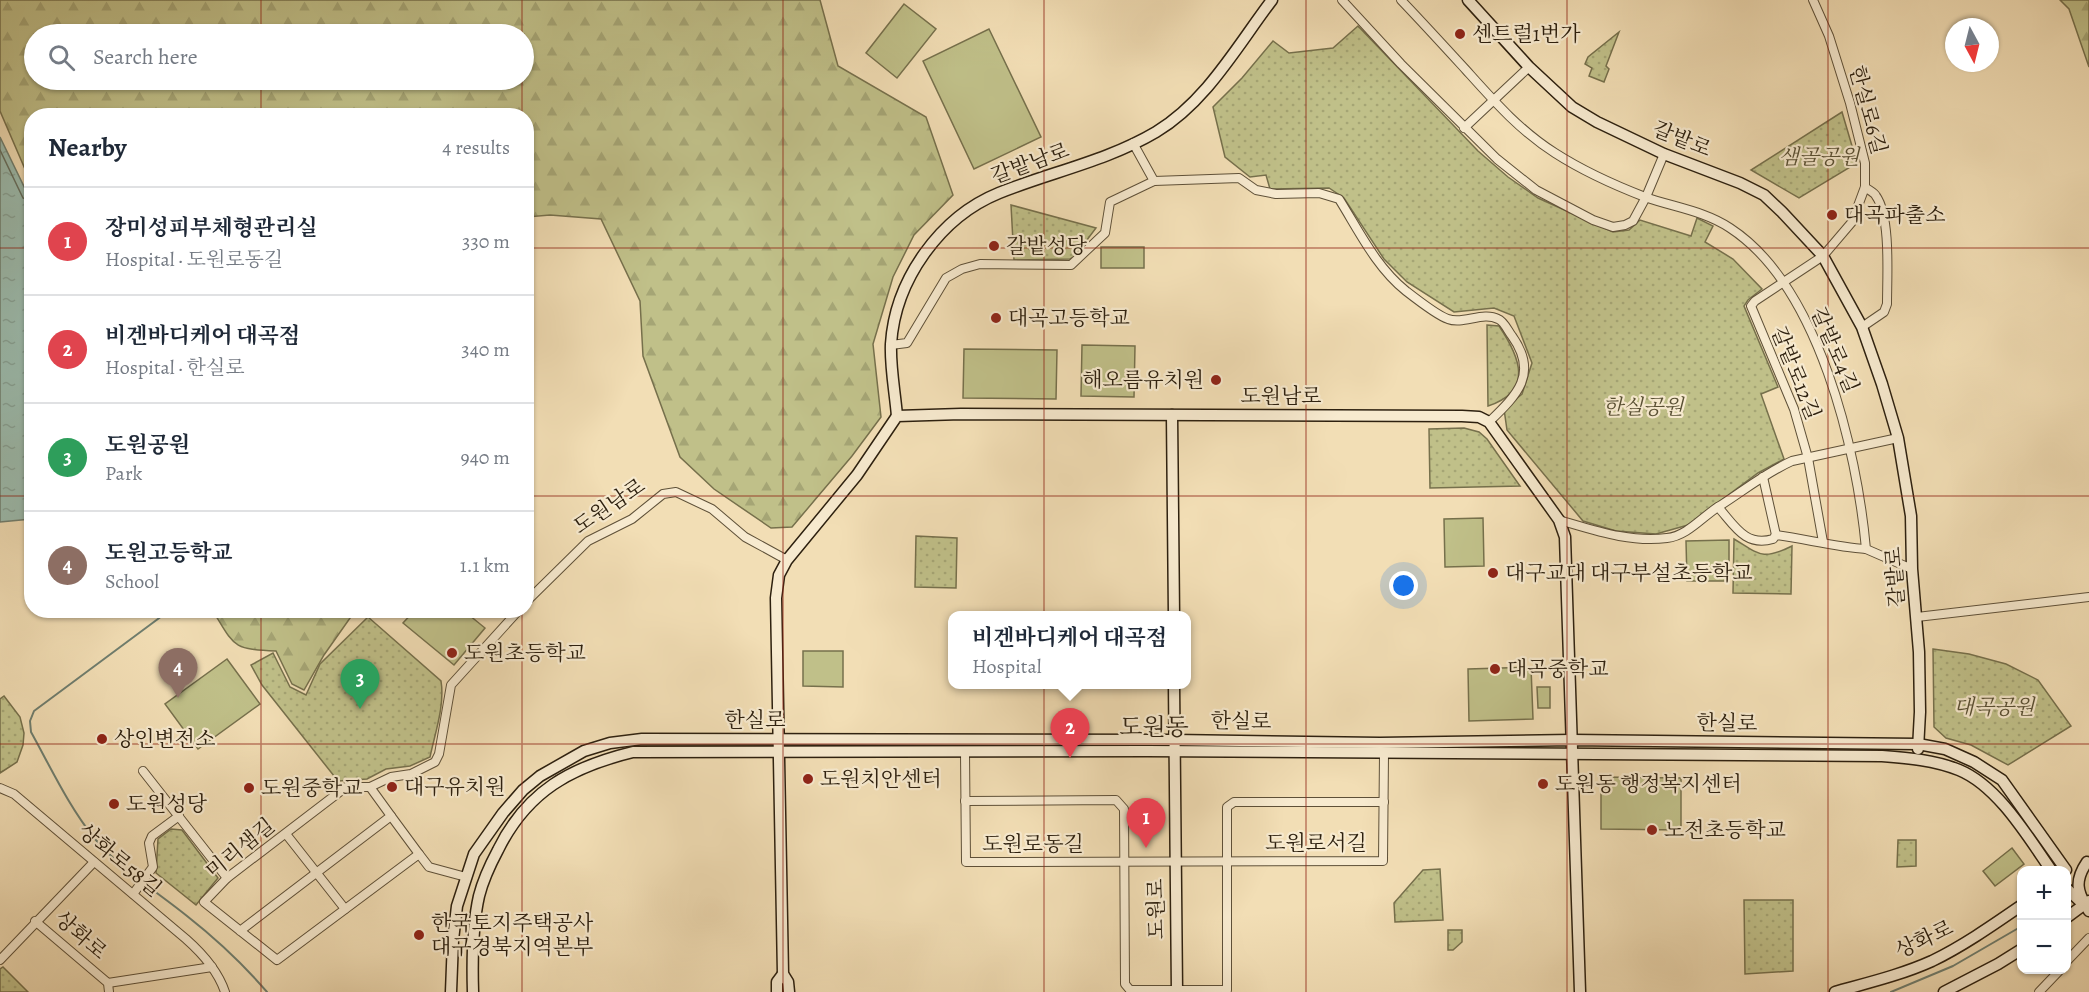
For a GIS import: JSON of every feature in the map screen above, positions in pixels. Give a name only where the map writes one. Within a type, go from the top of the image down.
[{"type":"main road","name":"갈밭남로","points":[[897,416],[891,345],[894,317],[905,284],[920,259],[942,231],[969,209],[998,193],[1062,172],[1156,132],[1194,102],[1227,63],[1272,0]]},
{"type":"main road","name":"갈밭로","points":[[1468,0],[1529,67],[1572,106],[1597,122],[1664,154],[1740,183],[1764,195],[1823,256],[1862,327],[1898,438],[1911,516],[1912,569],[1917,617],[1920,700],[1917,759]]},
{"type":"main road","name":"도원남로","points":[[897,416],[961,414],[1462,416],[1479,417],[1489,422]]},
{"type":"main road","points":[[1172,415],[1174,611]]},
{"type":"main road","points":[[789,992],[788,982],[783,974],[777,752],[776,598],[779,574],[857,475],[897,416]]},
{"type":"main road","points":[[1489,422],[1559,520],[1565,537],[1580,992]]},
{"type":"main road","name":"도원로","points":[[1174,689],[1177,991]]},
{"type":"main road","name":"한실로","points":[[451,992],[457,906],[474,854],[522,790],[540,776],[584,751],[610,743],[642,740],[1174,740],[1380,743],[1572,740],[1918,744],[1944,749],[1974,762],[2002,780],[2062,866]]},
{"type":"main road","name":"한실로","points":[[473,992],[474,937],[479,897],[486,873],[507,832],[541,792],[564,776],[605,759],[633,752],[1174,751],[1882,756],[1917,759],[1959,770],[1989,790],[2025,833],[2048,866]]},
{"type":"main road","points":[[2071,871],[2088,861]]},
{"type":"main road","points":[[2088,861],[2089,876]]},
{"type":"main road","points":[[2079,890],[2079,874],[2088,861]]},
{"type":"main road","name":"한실로","points":[[2071,879],[2088,906]]},
{"type":"main road","points":[[2071,891],[2088,906],[2071,916]]},
{"type":"main road","name":"상화로","points":[[1835,992],[1931,961],[1977,935],[2017,908]]},
{"type":"main road","points":[[1944,992],[2017,952]]},
{"type":"main road","points":[[777,992],[777,982],[783,974]]},
{"type":"street","points":[[1342,0],[1464,128],[1497,159],[1536,190],[1603,223],[1613,227],[1633,221],[1664,154]]},
{"type":"street","name":"갈밭로4길","points":[[1401,0],[1493,100],[1530,135],[1554,153],[1610,183],[1711,218],[1729,227],[1771,265],[1801,314],[1826,368],[1841,412],[1863,508],[1866,549]]},
{"type":"street","name":"한실로6길","points":[[1813,0],[1828,36],[1850,103],[1865,163],[1865,187],[1852,222],[1823,256]]},
{"type":"street","points":[[1464,128],[1529,67]]},
{"type":"street","points":[[1133,143],[1154,181]]},
{"type":"street","points":[[891,345],[907,343],[946,278],[962,269],[980,264],[1071,265],[1105,233],[1110,202],[1154,181],[1239,178],[1256,190],[1276,194],[1319,193],[1339,199],[1381,267],[1405,290],[1449,320],[1491,316],[1500,319],[1517,342],[1524,360],[1525,375],[1514,398],[1489,422]]},
{"type":"street","points":[[1862,327],[1884,312],[1887,304],[1883,211],[1876,195],[1865,187]]},
{"type":"street","name":"갈밭로12길","points":[[1823,256],[1755,301],[1751,306],[1751,311],[1794,409],[1808,458],[1823,542]]},
{"type":"street","points":[[1559,520],[1621,537],[1669,538],[1691,528],[1763,477],[1792,461],[1898,438]]},
{"type":"street","points":[[1763,477],[1776,535]]},
{"type":"street","name":"도원남로","points":[[534,594],[588,541],[632,519],[663,494],[676,492],[712,509],[745,537],[788,560]]},
{"type":"street","name":"갈밭로","points":[[1718,507],[1742,533],[1753,541],[1762,543],[1773,539],[1776,535],[1866,549]]},
{"type":"street","points":[[1866,549],[1912,569]]},
{"type":"street","points":[[1917,617],[2089,597]]},
{"type":"street","points":[[466,877],[429,867],[370,787],[392,777],[411,774],[435,762],[439,754],[451,685],[512,618]]},
{"type":"street","name":"도원로동길","points":[[965,752],[966,862],[1175,861]]},
{"type":"street","name":"도원로서길","points":[[1175,861],[1383,861],[1384,754]]},
{"type":"street","points":[[143,771],[227,878]]},
{"type":"street","name":"미리샘길","points":[[370,787],[346,787],[227,878],[204,902],[277,960],[419,854]]},
{"type":"street","name":"상화로58길","points":[[0,788],[14,794],[200,951],[212,967],[225,992]]},
{"type":"street","name":"도원로동길","points":[[965,801],[1116,800],[1124,809],[1124,862]]},
{"type":"street","name":"도원로서길","points":[[1226,861],[1227,807],[1234,802],[1384,802]]},
{"type":"street","points":[[133,894],[153,867],[149,843],[152,836],[179,816]]},
{"type":"street","points":[[240,931],[391,816]]},
{"type":"street","points":[[286,834],[345,909]]},
{"type":"street","name":"도원로","points":[[1124,862],[1125,984],[1130,990],[1177,991],[1227,990],[1226,861]]},
{"type":"street","points":[[35,921],[94,862]]},
{"type":"street","name":"상화로","points":[[0,960],[35,921],[108,983],[109,992]]},
{"type":"street","points":[[2071,958],[2089,938]]},
{"type":"street","points":[[108,983],[212,967]]},
{"type":"street","points":[[2039,992],[2055,974]]},
{"type":"green space","points":[[0,0],[820,0],[838,66],[926,117],[953,195],[914,235],[893,277],[873,344],[881,417],[852,456],[792,527],[771,528],[714,489],[680,457],[643,356],[640,301],[601,219],[550,215],[534,216],[534,108],[24,108],[24,167],[0,111]]},
{"type":"green space","points":[[2060,0],[2089,0],[2089,67],[2069,9]]},
{"type":"green space","points":[[904,4],[936,29],[897,78],[866,53]]},
{"type":"green space","name":"한실공원","points":[[1358,26],[1478,151],[1508,177],[1538,198],[1613,232],[1629,230],[1640,220],[1691,236],[1697,218],[1713,226],[1705,242],[1733,259],[1762,289],[1744,306],[1778,387],[1761,394],[1784,459],[1758,473],[1688,525],[1656,534],[1616,531],[1583,521],[1507,430],[1504,409],[1522,394],[1532,363],[1514,316],[1494,308],[1454,312],[1407,282],[1384,259],[1344,198],[1329,188],[1270,189],[1266,175],[1250,177],[1225,157],[1213,107],[1242,78],[1273,41],[1289,53],[1333,48]]},
{"type":"green space","points":[[989,29],[1041,137],[974,169],[923,61]]},
{"type":"green space","points":[[1619,32],[1606,66],[1609,69],[1604,82],[1589,76],[1592,68],[1585,64],[1588,57]]},
{"type":"green space","name":"샘골공원","points":[[1842,112],[1857,163],[1799,198],[1751,170]]},
{"type":"green space","points":[[1011,205],[1096,228],[1070,259],[1014,260]]},
{"type":"green space","points":[[1101,247],[1144,247],[1144,268],[1101,268]]},
{"type":"green space","points":[[1487,325],[1499,326],[1513,349],[1519,372],[1512,392],[1503,400],[1488,406]]},
{"type":"green space","points":[[1082,345],[1135,346],[1134,397],[1081,396]]},
{"type":"green space","points":[[964,349],[1057,350],[1056,399],[963,398]]},
{"type":"green space","points":[[1464,428],[1479,432],[1487,439],[1520,486],[1430,488],[1429,429]]},
{"type":"green space","points":[[1483,518],[1484,566],[1445,567],[1444,519]]},
{"type":"green space","points":[[916,536],[957,538],[956,588],[915,587]]},
{"type":"green space","points":[[1734,539],[1761,554],[1782,551],[1792,546],[1791,594],[1733,593]]},
{"type":"green space","points":[[1729,540],[1729,581],[1687,581],[1686,541]]},
{"type":"green space","points":[[217,618],[350,618],[324,655],[304,690],[292,684],[276,651],[243,647],[236,644]]},
{"type":"green space","points":[[369,618],[441,681],[442,700],[430,757],[410,766],[386,769],[367,779],[338,781],[262,685],[251,665],[273,653],[290,687],[306,695],[320,664]]},
{"type":"green space","points":[[408,618],[473,618],[485,628],[454,665],[403,623]]},
{"type":"green space","name":"대곡공원","points":[[1933,649],[1969,654],[2006,664],[2038,680],[2071,726],[2008,765],[1971,745],[1946,738],[1934,727]]},
{"type":"green space","points":[[803,651],[843,651],[843,687],[803,686]]},
{"type":"green space","points":[[227,659],[260,704],[198,749],[165,704]]},
{"type":"green space","points":[[1531,667],[1533,719],[1469,721],[1468,669]]},
{"type":"green space","points":[[1537,687],[1550,687],[1550,708],[1538,708]]},
{"type":"green space","points":[[4,696],[20,717],[24,733],[23,745],[17,762],[0,773],[0,699]]},
{"type":"green space","points":[[1601,777],[1681,778],[1681,830],[1601,829]]},
{"type":"green space","points":[[171,829],[182,830],[218,878],[196,905],[156,873],[158,839]]},
{"type":"green space","points":[[1898,840],[1916,840],[1916,866],[1897,867]]},
{"type":"green space","points":[[2012,848],[2024,864],[2017,866],[2017,869],[1995,886],[1983,871]]},
{"type":"green space","points":[[1440,869],[1443,920],[1395,922],[1394,903],[1423,870]]},
{"type":"green space","points":[[1744,900],[1793,900],[1793,971],[1745,974]]},
{"type":"green space","points":[[1448,930],[1462,930],[1462,942],[1453,950],[1448,950]]},
{"type":"green space","points":[[3,967],[28,992],[0,992],[0,969]]},
{"type":"water","points":[[0,137],[24,187],[24,520],[0,522]]},
{"type":"waterway","points":[[159,618],[34,711],[30,721],[31,732],[77,814],[95,839],[127,870],[208,933],[239,961],[267,992]]},
{"type":"waterway","points":[[1891,992],[1953,966],[2017,929]]},
{"type":"place","name":"센트럴1번가","points":[[1460,34]]},
{"type":"place","name":"대곡파출소","points":[[1832,215]]},
{"type":"place","name":"갈밭성당","points":[[994,246]]},
{"type":"place","name":"대곡고등학교","points":[[996,318]]},
{"type":"place","name":"해오름유치원","points":[[1216,380]]},
{"type":"place","name":"대구교대 대구부설초등학교","points":[[1493,573]]},
{"type":"place","name":"도원초등학교","points":[[452,653]]},
{"type":"place","name":"대곡중학교","points":[[1495,669]]},
{"type":"place","name":"도원고등학교","points":[[178,698]]},
{"type":"place","name":"도원공원","points":[[360,709]]},
{"type":"place","name":"상인변전소","points":[[102,739]]},
{"type":"place","name":"비겐바디케어 대곡점","points":[[1070,758]]},
{"type":"place","name":"도원치안센터","points":[[808,779]]},
{"type":"place","name":"도원동 행정복지센터","points":[[1543,784]]},
{"type":"place","name":"대구유치원","points":[[392,787]]},
{"type":"place","name":"도원중학교","points":[[249,788]]},
{"type":"place","name":"도원성당","points":[[114,804]]},
{"type":"place","name":"노전초등학교","points":[[1652,830]]},
{"type":"place","name":"장미성피부체형관리실","points":[[1146,848]]},
{"type":"place","name":"한국토지주택공사 대구경북지역본부","points":[[419,935]]},
{"type":"district","name":"도원동","points":[[1154,727]]}]
